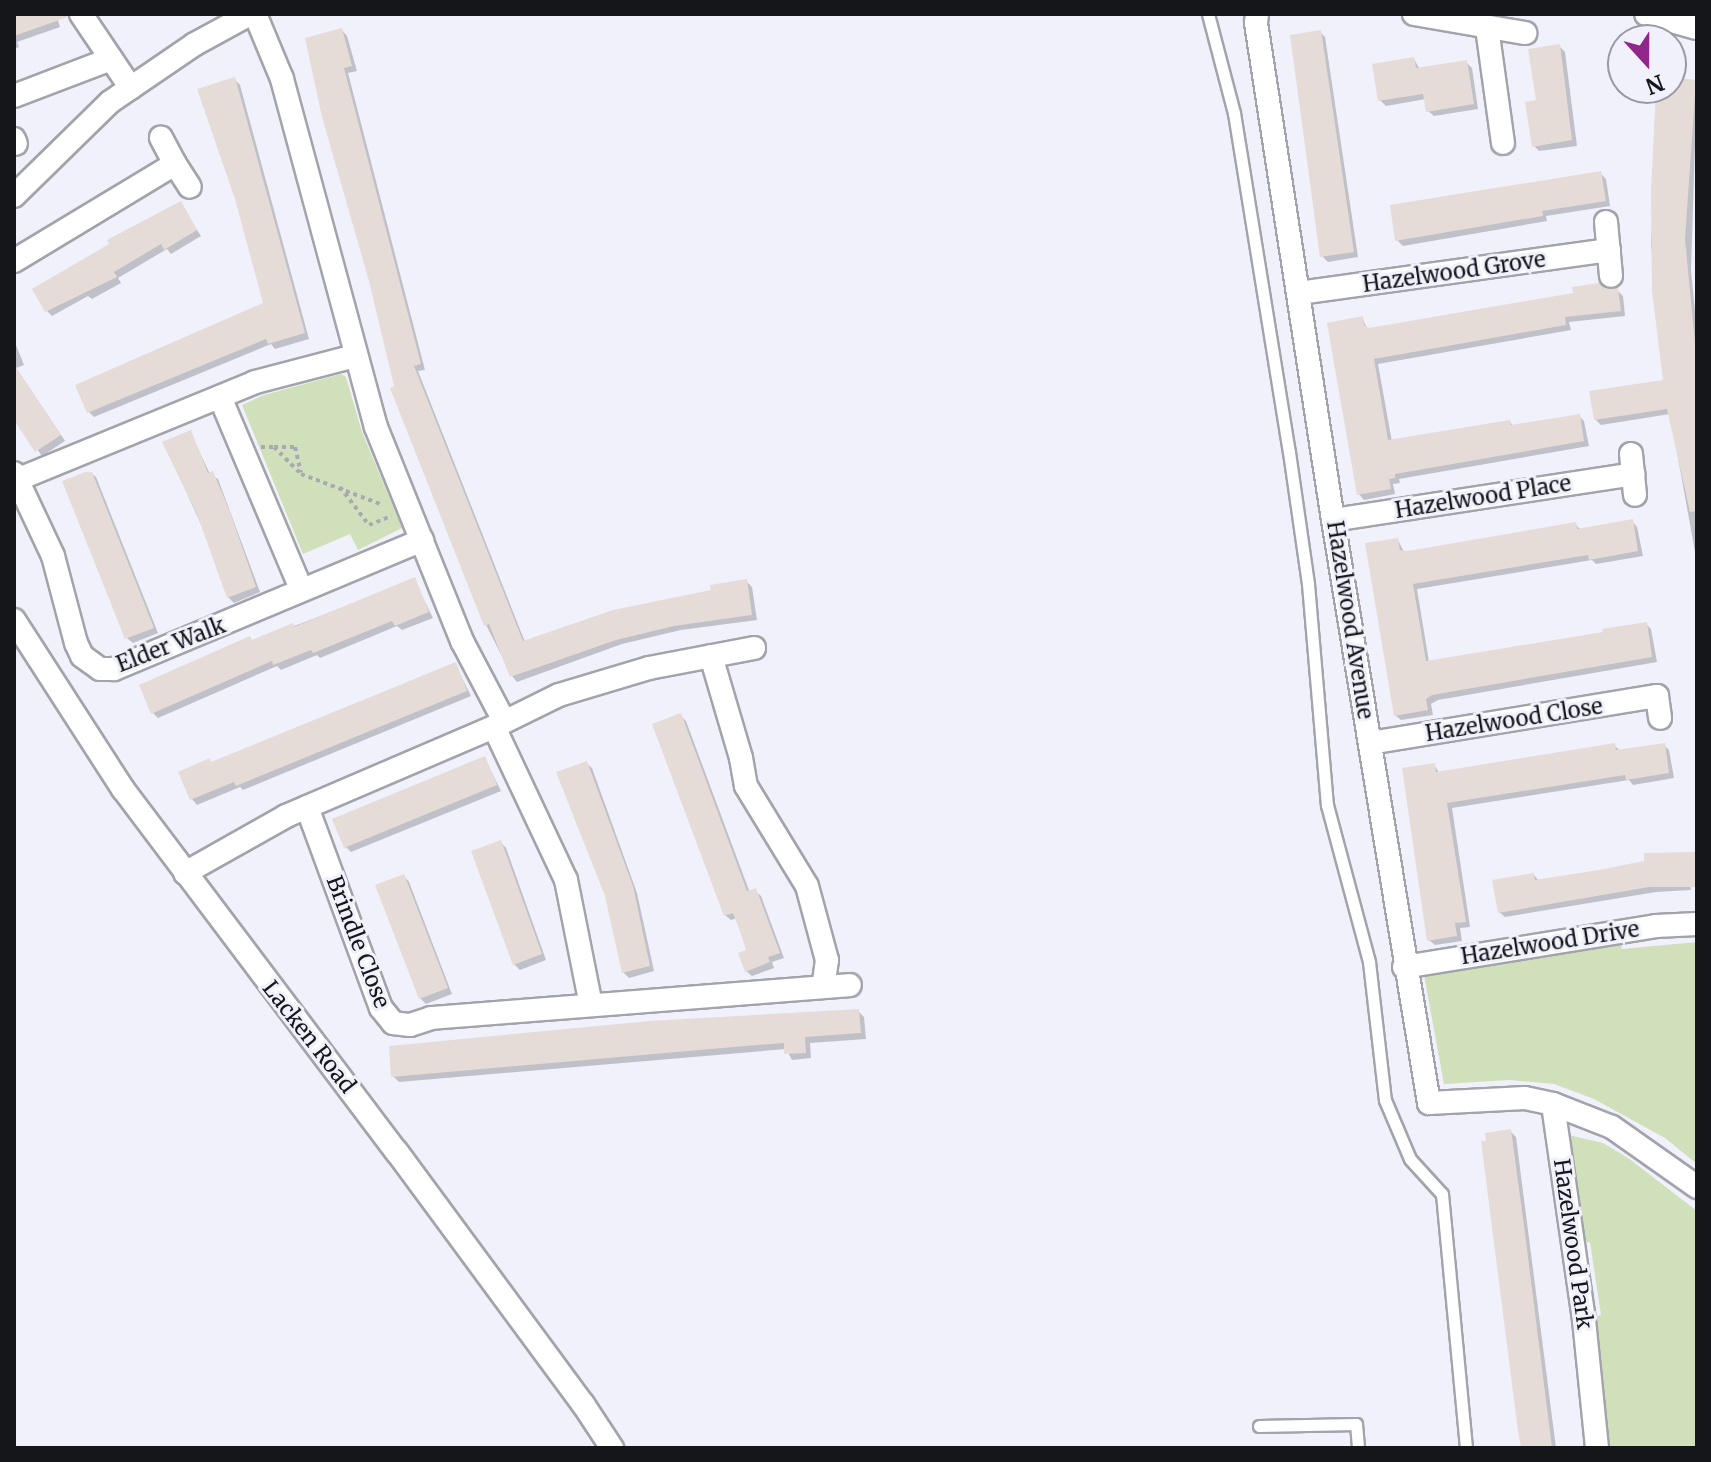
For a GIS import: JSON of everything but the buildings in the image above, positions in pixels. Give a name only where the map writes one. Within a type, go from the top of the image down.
[{"type":"street","points":[[81,14],[131,88]]},
{"type":"street","points":[[14,196],[110,102],[195,44],[253,14],[282,79],[376,427],[462,641],[566,880],[591,1005]]},
{"type":"street","name":"Hazelwood Avenue","points":[[1257,14],[1333,520],[1404,967],[1429,1103],[1525,1098],[1553,1104]]},
{"type":"street","points":[[1414,14],[1525,33]]},
{"type":"street","points":[[1646,14],[1689,22]]},
{"type":"street","points":[[1487,28],[1503,143]]},
{"type":"street","points":[[14,96],[111,59]]},
{"type":"street","points":[[161,138],[190,187]]},
{"type":"street","points":[[14,261],[175,164]]},
{"type":"street","points":[[1606,222],[1611,276]]},
{"type":"street","name":"Hazelwood Grove","points":[[1299,293],[1609,250]]},
{"type":"street","name":"Elder Walk","points":[[355,356],[255,382],[16,476],[53,556],[76,643],[82,656],[100,669],[114,669],[422,540]]},
{"type":"street","points":[[220,397],[301,589]]},
{"type":"street","name":"Hazelwood Place","points":[[1333,520],[1633,474]]},
{"type":"street","name":"Lacken Road","points":[[14,620],[123,789],[397,1152],[612,1448]]},
{"type":"street","points":[[185,873],[307,807],[596,683],[754,648]]},
{"type":"street","points":[[711,656],[741,758],[746,786],[807,886],[827,960],[823,987]]},
{"type":"street","name":"Hazelwood Close","points":[[1370,743],[1657,697]]},
{"type":"street","name":"Brindle Close","points":[[307,807],[381,1008],[393,1023],[410,1025],[431,1018],[850,985]]},
{"type":"street","name":"Hazelwood Drive","points":[[1404,967],[1656,926],[1697,924]]},
{"type":"street","points":[[1553,1104],[1612,1127],[1697,1187]]},
{"type":"street","name":"Hazelwood Park","points":[[1553,1104],[1584,1320],[1597,1448]]},
{"type":"lane","points":[[1208,14],[1234,113],[1291,467],[1308,584],[1327,805],[1369,962],[1385,1100],[1410,1159],[1442,1194],[1466,1448]]},
{"type":"lane","points":[[1259,1426],[1356,1424],[1358,1448]]},
{"type":"path","points":[[255,447],[295,447],[301,474]]},
{"type":"path","points":[[274,447],[301,474],[340,487],[400,512],[369,525],[340,487]]},
{"type":"green space","points":[[341,374],[346,377],[362,432],[402,528],[358,550],[350,534],[303,554],[242,405],[264,395]]},
{"type":"green space","points":[[1697,942],[1697,1164],[1665,1138],[1594,1099],[1554,1084],[1509,1080],[1444,1084],[1424,975],[1621,943],[1622,949]]},
{"type":"green space","points":[[1568,1135],[1603,1143],[1628,1158],[1697,1211],[1697,1448],[1609,1448],[1594,1317],[1601,1315],[1590,1242],[1582,1243]]}]
